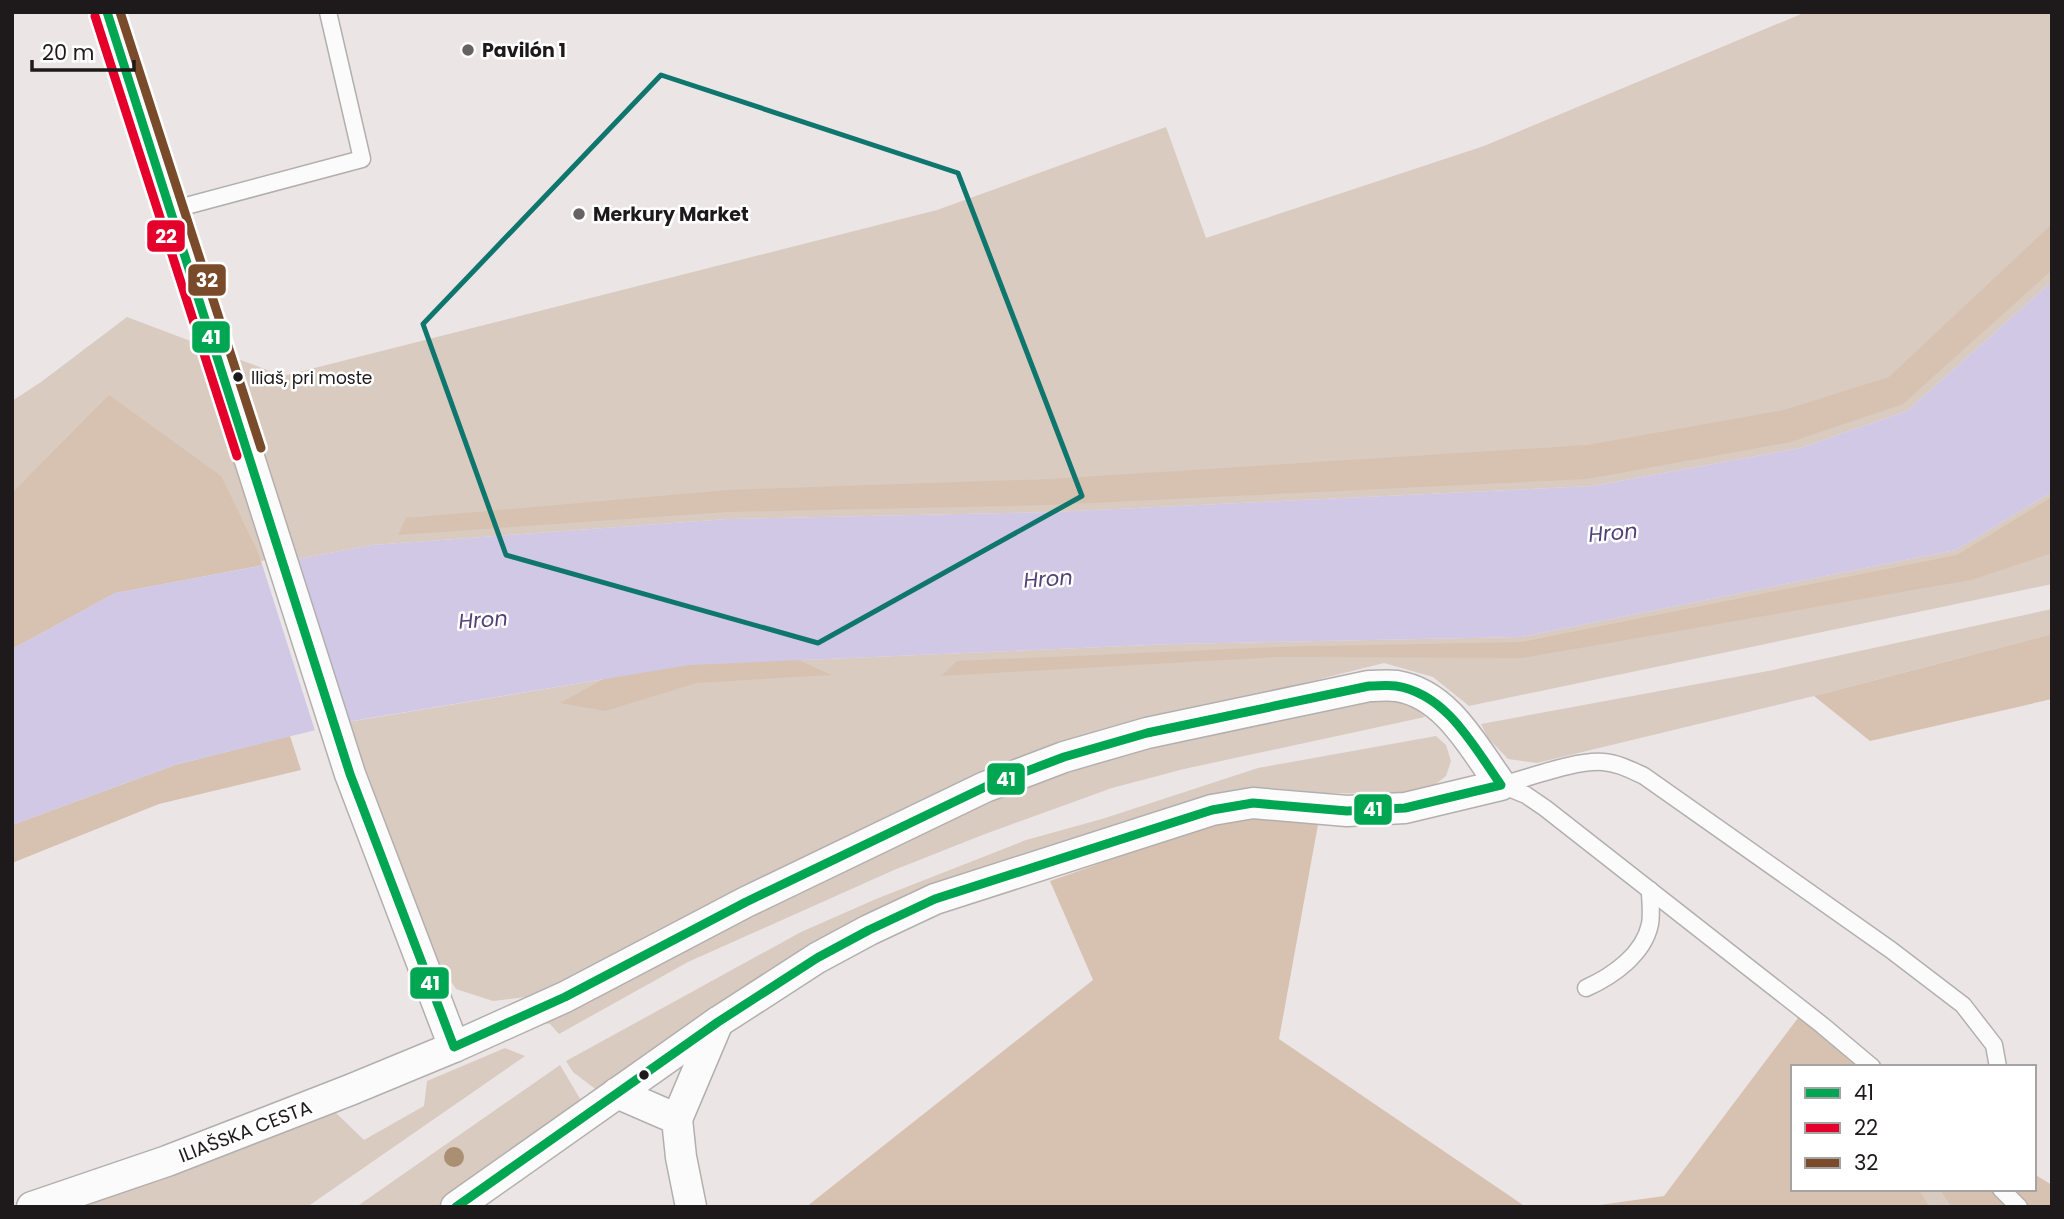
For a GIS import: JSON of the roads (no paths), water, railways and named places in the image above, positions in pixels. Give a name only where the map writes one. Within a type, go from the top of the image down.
[{"type":"street","points":[[107,12],[350,774],[454,1046]]},
{"type":"street","name":"ILIAŠSKA CESTA","points":[[32,1207],[167,1161],[351,1090],[565,997],[746,902],[985,787],[1065,757],[1147,733],[1369,686],[1397,686],[1425,696],[1453,719],[1501,785]]},
{"type":"street","points":[[456,1207],[718,1022],[817,958],[935,899],[1212,810],[1253,803],[1347,811],[1405,808],[1501,785]]},
{"type":"street","points":[[691,1207],[677,1119],[718,1022]]},
{"type":"street","points":[[617,1093],[677,1119]]},
{"type":"lane","points":[[171,210],[362,159],[328,12]]},
{"type":"lane","points":[[1501,785],[1551,771],[1602,762],[1623,766],[1644,776],[1673,794],[1963,1004],[1994,1045],[1998,1065]]},
{"type":"lane","points":[[1501,785],[1526,795],[1545,808],[1870,1065]]},
{"type":"lane","points":[[1586,988],[1604,980],[1630,959],[1645,939],[1651,922],[1650,891]]},
{"type":"lane","points":[[2003,1191],[2018,1207]]},
{"type":"water","name":"Hron","points":[[2052,281],[2052,492],[1956,550],[1521,637],[1174,644],[689,665],[352,721],[175,765],[12,825],[12,649],[115,593],[372,545],[728,519],[1053,512],[1592,486],[1800,448],[1907,411]]},
{"type":"place","name":"Pavilón 1","points":[[468,50]]},
{"type":"place","name":"Merkury Market","points":[[579,214]]},
{"type":"place","name":"Iliaš, pri moste","points":[[238,377]]}]
